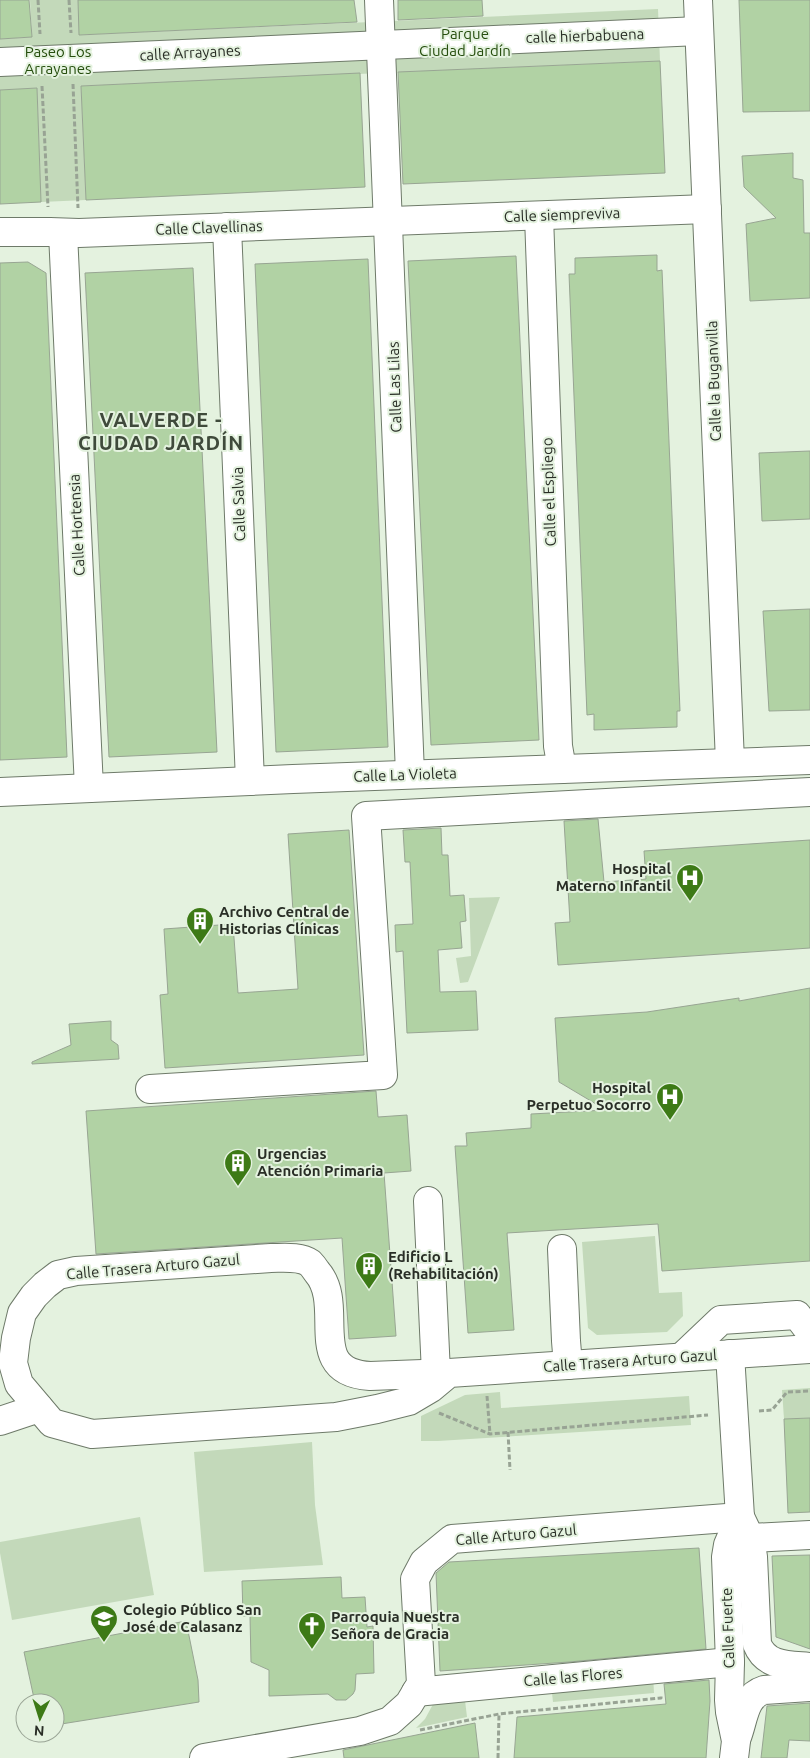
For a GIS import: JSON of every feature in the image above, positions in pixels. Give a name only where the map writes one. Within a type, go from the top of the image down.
[{"type":"street","name":"Calle Las Lilas","points":[[379,0],[410,774]]},
{"type":"street","name":"Calle la Buganvilla","points":[[698,0],[730,762]]},
{"type":"street","name":"calle hierbabuena","points":[[381,45],[700,31]]},
{"type":"street","name":"calle Arrayanes","points":[[0,62],[381,45]]},
{"type":"street","name":"Calle siempreviva","points":[[417,220],[707,209]]},
{"type":"street","name":"Calle el Espliego","points":[[539,216],[558,746],[562,769]]},
{"type":"street","name":"Calle Clavellinas","points":[[0,232],[64,233],[417,220]]},
{"type":"street","name":"Calle Salvia","points":[[228,227],[250,781]]},
{"type":"street","name":"Calle Hortensia","points":[[64,233],[89,788]]},
{"type":"street","name":"Calle La Violeta","points":[[0,792],[410,774],[810,760]]},
{"type":"street","points":[[150,1089],[383,1075],[373,815],[378,776]]},
{"type":"street","points":[[373,815],[810,792]]},
{"type":"street","points":[[428,1201],[443,1373]]},
{"type":"street","points":[[562,1250],[568,1365]]},
{"type":"street","name":"Calle Trasera Arturo Gazul","points":[[443,1373],[431,1388],[409,1401],[336,1417],[92,1434],[52,1423],[19,1384],[13,1363],[22,1313],[34,1296],[58,1276],[76,1272],[272,1258],[291,1258],[310,1263],[321,1276],[327,1293],[331,1352],[337,1363],[346,1371],[357,1376],[443,1373],[810,1349]]},
{"type":"street","points":[[682,1357],[721,1320],[797,1315],[810,1332]]},
{"type":"street","name":"Calle Fuerte","points":[[730,1354],[745,1527],[753,1557],[757,1644],[760,1653],[766,1659],[774,1662],[810,1667]]},
{"type":"street","points":[[0,1421],[39,1408]]},
{"type":"street","name":"Calle Fuerte","points":[[735,1750],[730,1712],[726,1558],[728,1545],[745,1527]]},
{"type":"street","name":"Calle Arturo Gazul","points":[[204,1758],[324,1748],[360,1731],[390,1721],[409,1704],[421,1684],[415,1579],[424,1562],[452,1539],[745,1527],[810,1535]]},
{"type":"street","name":"Calle las Flores","points":[[416,1692],[730,1662]]},
{"type":"street","name":"Calle Fuerte","points":[[735,1750],[751,1696],[764,1690],[810,1687]]},
{"type":"path","points":[[38,0],[40,60],[64,233]]},
{"type":"path","points":[[64,233],[72,58],[70,0]]},
{"type":"path","points":[[486,1370],[490,1434]]},
{"type":"path","points":[[409,1401],[490,1434],[772,1410],[787,1392],[810,1391]]},
{"type":"path","points":[[508,1432],[510,1470]]},
{"type":"path","points":[[498,1758],[499,1714],[661,1698]]},
{"type":"green space","name":"Parque Ciudad Jardín","points":[[30,0],[78,0],[80,35],[658,9],[660,61],[81,86],[86,200],[41,202],[37,88],[0,90],[0,39],[32,37]]},
{"type":"green space","points":[[500,897],[468,982],[460,983],[456,958],[471,956],[469,898]]},
{"type":"green space","points":[[655,1236],[659,1293],[682,1292],[683,1316],[667,1332],[597,1335],[588,1328],[582,1242]]},
{"type":"green space","points":[[810,1388],[810,1418],[784,1419],[782,1390]]},
{"type":"green space","points":[[500,1392],[501,1408],[689,1396],[691,1425],[421,1441],[421,1416],[465,1395]]},
{"type":"green space","points":[[312,1442],[315,1505],[323,1565],[204,1572],[194,1452]]},
{"type":"green space","points":[[140,1517],[154,1595],[12,1620],[0,1553],[0,1542]]},
{"type":"green space","points":[[653,1675],[654,1693],[553,1702],[551,1684]]},
{"type":"green space","points":[[464,1692],[467,1717],[416,1728],[425,1719],[438,1695]]},
{"type":"building","points":[[0,0],[29,0],[32,37],[0,39]]},
{"type":"building","points":[[78,0],[354,0],[357,22],[79,35]]},
{"type":"building","points":[[398,0],[482,0],[483,16],[398,20]]},
{"type":"building","points":[[739,0],[810,0],[810,111],[743,112]]},
{"type":"building","points":[[660,61],[665,173],[403,184],[398,72]]},
{"type":"building","points":[[360,73],[365,187],[86,200],[81,86]]},
{"type":"building","points":[[37,88],[41,202],[0,204],[0,90]]},
{"type":"building","points":[[793,153],[793,178],[803,180],[804,233],[810,233],[810,298],[750,301],[746,224],[776,218],[744,187],[742,156]]},
{"type":"building","points":[[657,255],[657,271],[662,270],[680,711],[677,711],[677,727],[594,730],[594,714],[587,715],[569,274],[575,274],[575,258]]},
{"type":"building","points":[[516,256],[539,740],[431,745],[408,261]]},
{"type":"building","points":[[368,259],[388,747],[276,752],[255,264]]},
{"type":"building","points":[[28,262],[46,273],[67,757],[0,760],[0,263]]},
{"type":"building","points":[[193,268],[217,752],[109,757],[85,273]]},
{"type":"building","points":[[810,451],[810,519],[762,521],[759,453]]},
{"type":"building","points":[[810,609],[810,710],[769,711],[763,611]]},
{"type":"building","name":"Hospital Materno Infantil","points":[[598,819],[604,882],[646,879],[644,851],[810,840],[810,948],[558,965],[555,923],[570,922],[564,821]]},
{"type":"building","points":[[441,828],[442,855],[448,855],[450,896],[464,895],[466,921],[460,922],[462,948],[438,950],[440,992],[476,991],[478,1030],[407,1033],[403,951],[396,952],[395,925],[413,924],[410,862],[405,862],[403,830]]},
{"type":"building","name":"Archivo Central de Historias Clínicas","points":[[349,830],[364,1055],[165,1068],[160,995],[168,994],[164,929],[233,924],[238,993],[298,989],[288,834]]},
{"type":"building","name":"Hospital Perpetuo Socorro","points":[[810,988],[810,1261],[662,1271],[658,1224],[507,1233],[514,1330],[468,1333],[455,1146],[467,1146],[466,1133],[531,1128],[531,1114],[606,1110],[559,1082],[555,1018],[647,1012],[739,998],[739,1001]]},
{"type":"building","points":[[111,1021],[111,1040],[118,1045],[119,1059],[32,1064],[32,1062],[71,1045],[69,1024]]},
{"type":"building","name":"Urgencias Atención Primaria","points":[[376,1091],[378,1117],[407,1115],[411,1171],[384,1173],[396,1336],[349,1339],[342,1238],[96,1254],[86,1111]]},
{"type":"building","points":[[810,1418],[810,1512],[788,1513],[784,1419]]},
{"type":"building","points":[[699,1548],[706,1649],[569,1662],[440,1671],[436,1573],[449,1562]]},
{"type":"building","points":[[810,1555],[810,1649],[776,1637],[772,1556]]},
{"type":"building","name":"Parroquia Nuestra Señora de Gracia","points":[[341,1577],[342,1598],[365,1597],[367,1627],[373,1626],[374,1673],[356,1674],[355,1690],[346,1700],[336,1700],[328,1694],[269,1696],[269,1670],[251,1662],[250,1616],[243,1616],[242,1581]]},
{"type":"building","points":[[186,1621],[198,1680],[199,1702],[65,1723],[65,1693],[33,1693],[24,1652]]},
{"type":"building","points":[[709,1680],[710,1701],[706,1758],[514,1758],[517,1717],[666,1704],[664,1684]]},
{"type":"building","points":[[810,1703],[810,1741],[789,1740],[787,1758],[761,1758],[767,1706]]},
{"type":"building","points":[[475,1723],[479,1758],[344,1758],[343,1750]]},
{"type":"place","name":"Hospital Materno Infantil","points":[[690,902]]},
{"type":"place","name":"Archivo Central de Historias Clínicas","points":[[200,945]]},
{"type":"place","name":"Hospital Perpetuo Socorro","points":[[670,1121]]},
{"type":"place","name":"Urgencias Atención Primaria","points":[[238,1187]]},
{"type":"place","name":"Edificio L (Rehabilitación)","points":[[369,1290]]},
{"type":"place","name":"Colegio Público San José de Calasanz","points":[[104,1643]]},
{"type":"place","name":"Parroquia Nuestra Señora de Gracia","points":[[312,1650]]},
{"type":"district","name":"VALVERDE - CIUDAD JARDÍN","points":[[161,432]]},
{"type":"park label","name":"Paseo Los Arrayanes","points":[[58,60]]}]
